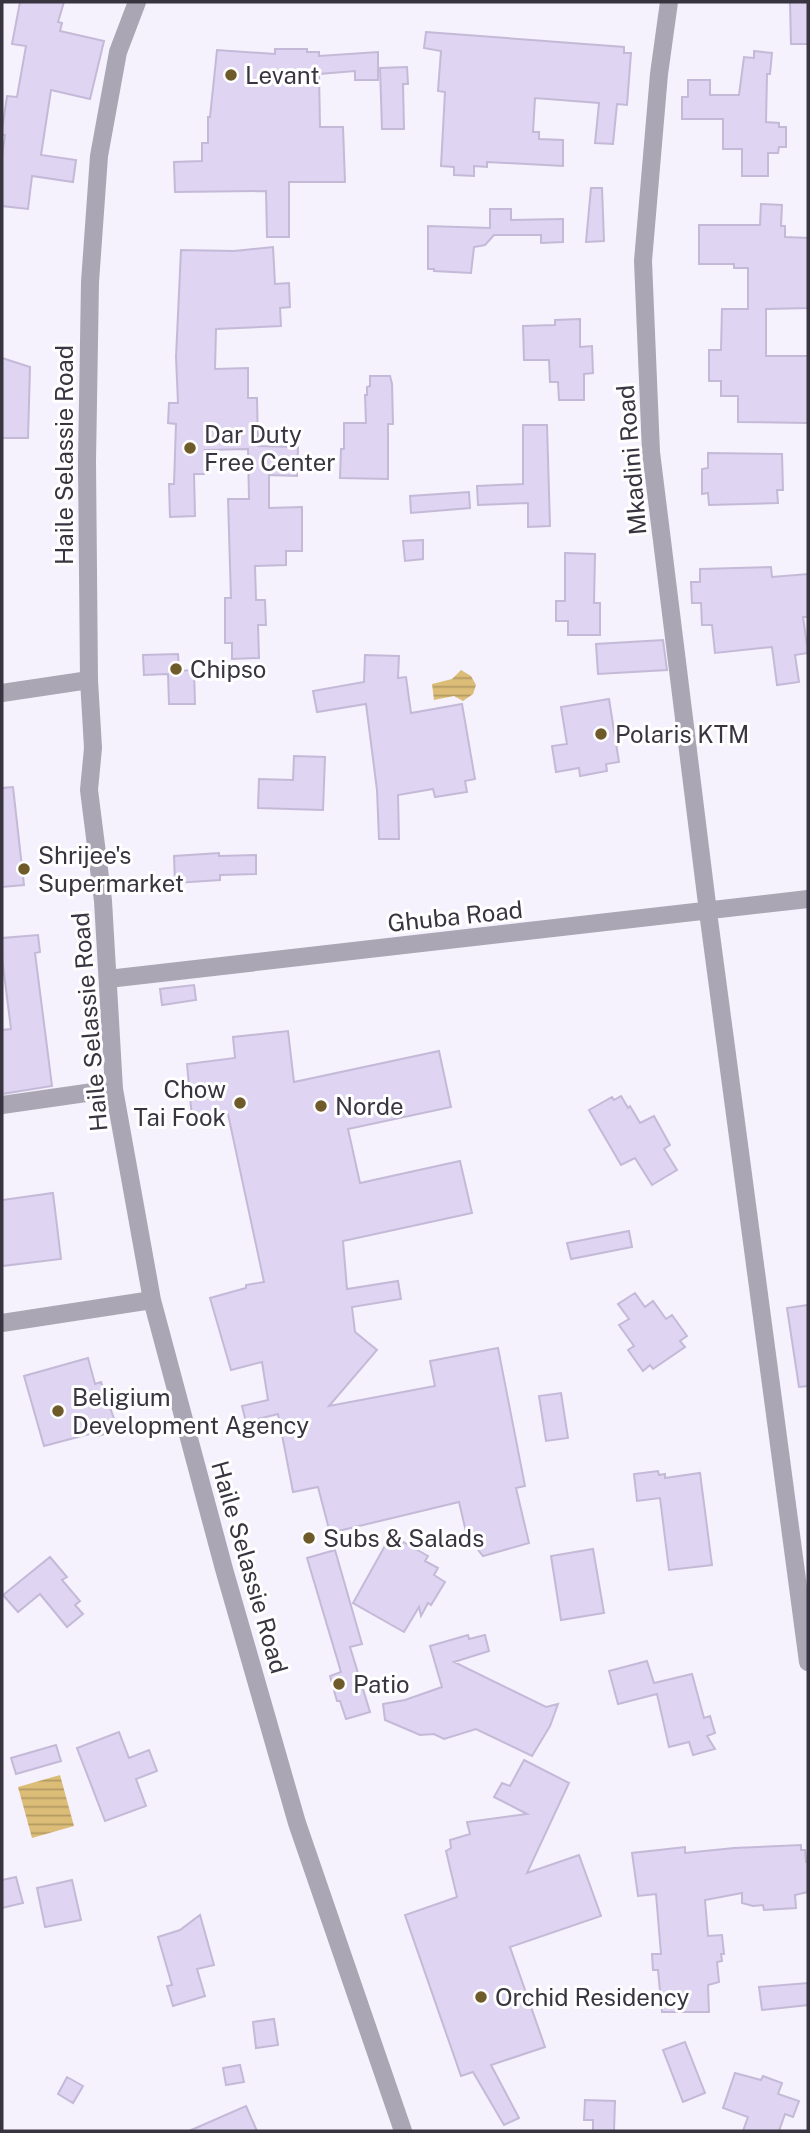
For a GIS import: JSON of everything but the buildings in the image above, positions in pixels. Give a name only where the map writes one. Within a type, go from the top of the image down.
[{"type":"street","name":"Haile Selassie Road","points":[[137,2],[118,52],[99,156],[90,282],[87,461],[89,680],[93,748],[89,790],[103,901],[114,1089],[152,1300],[220,1556],[297,1824],[403,2131]]},
{"type":"street","name":"Mkadini Road","points":[[669,2],[659,74],[643,261],[651,438],[708,912],[808,1662]]},
{"type":"street","points":[[2,693],[89,680]]},
{"type":"street","name":"Ghuba Road","points":[[108,979],[808,900]]},
{"type":"street","points":[[2,1105],[114,1089]]},
{"type":"street","points":[[2,1323],[152,1300]]},
{"type":"shaded area","points":[[461,670],[471,676],[476,685],[473,694],[463,701],[454,696],[434,700],[432,684],[452,679]]},
{"type":"shaded area","points":[[60,1775],[74,1826],[32,1838],[18,1787]]},
{"type":"place","name":"Levant","points":[[231,75]]},
{"type":"place","name":"Dar Duty Free Center","points":[[190,448]]},
{"type":"place","name":"Chipso","points":[[176,669]]},
{"type":"place","name":"Polaris KTM","points":[[601,734]]},
{"type":"place","name":"Shrijee's Supermarket","points":[[24,869]]},
{"type":"place","name":"Chow Tai Fook","points":[[240,1103]]},
{"type":"place","name":"Norde","points":[[321,1106]]},
{"type":"place","name":"Beligium Development Agency","points":[[58,1411]]},
{"type":"place","name":"Subs & Salads","points":[[309,1538]]},
{"type":"place","name":"Patio","points":[[339,1684]]},
{"type":"place","name":"Orchid Residency","points":[[481,1997]]}]
